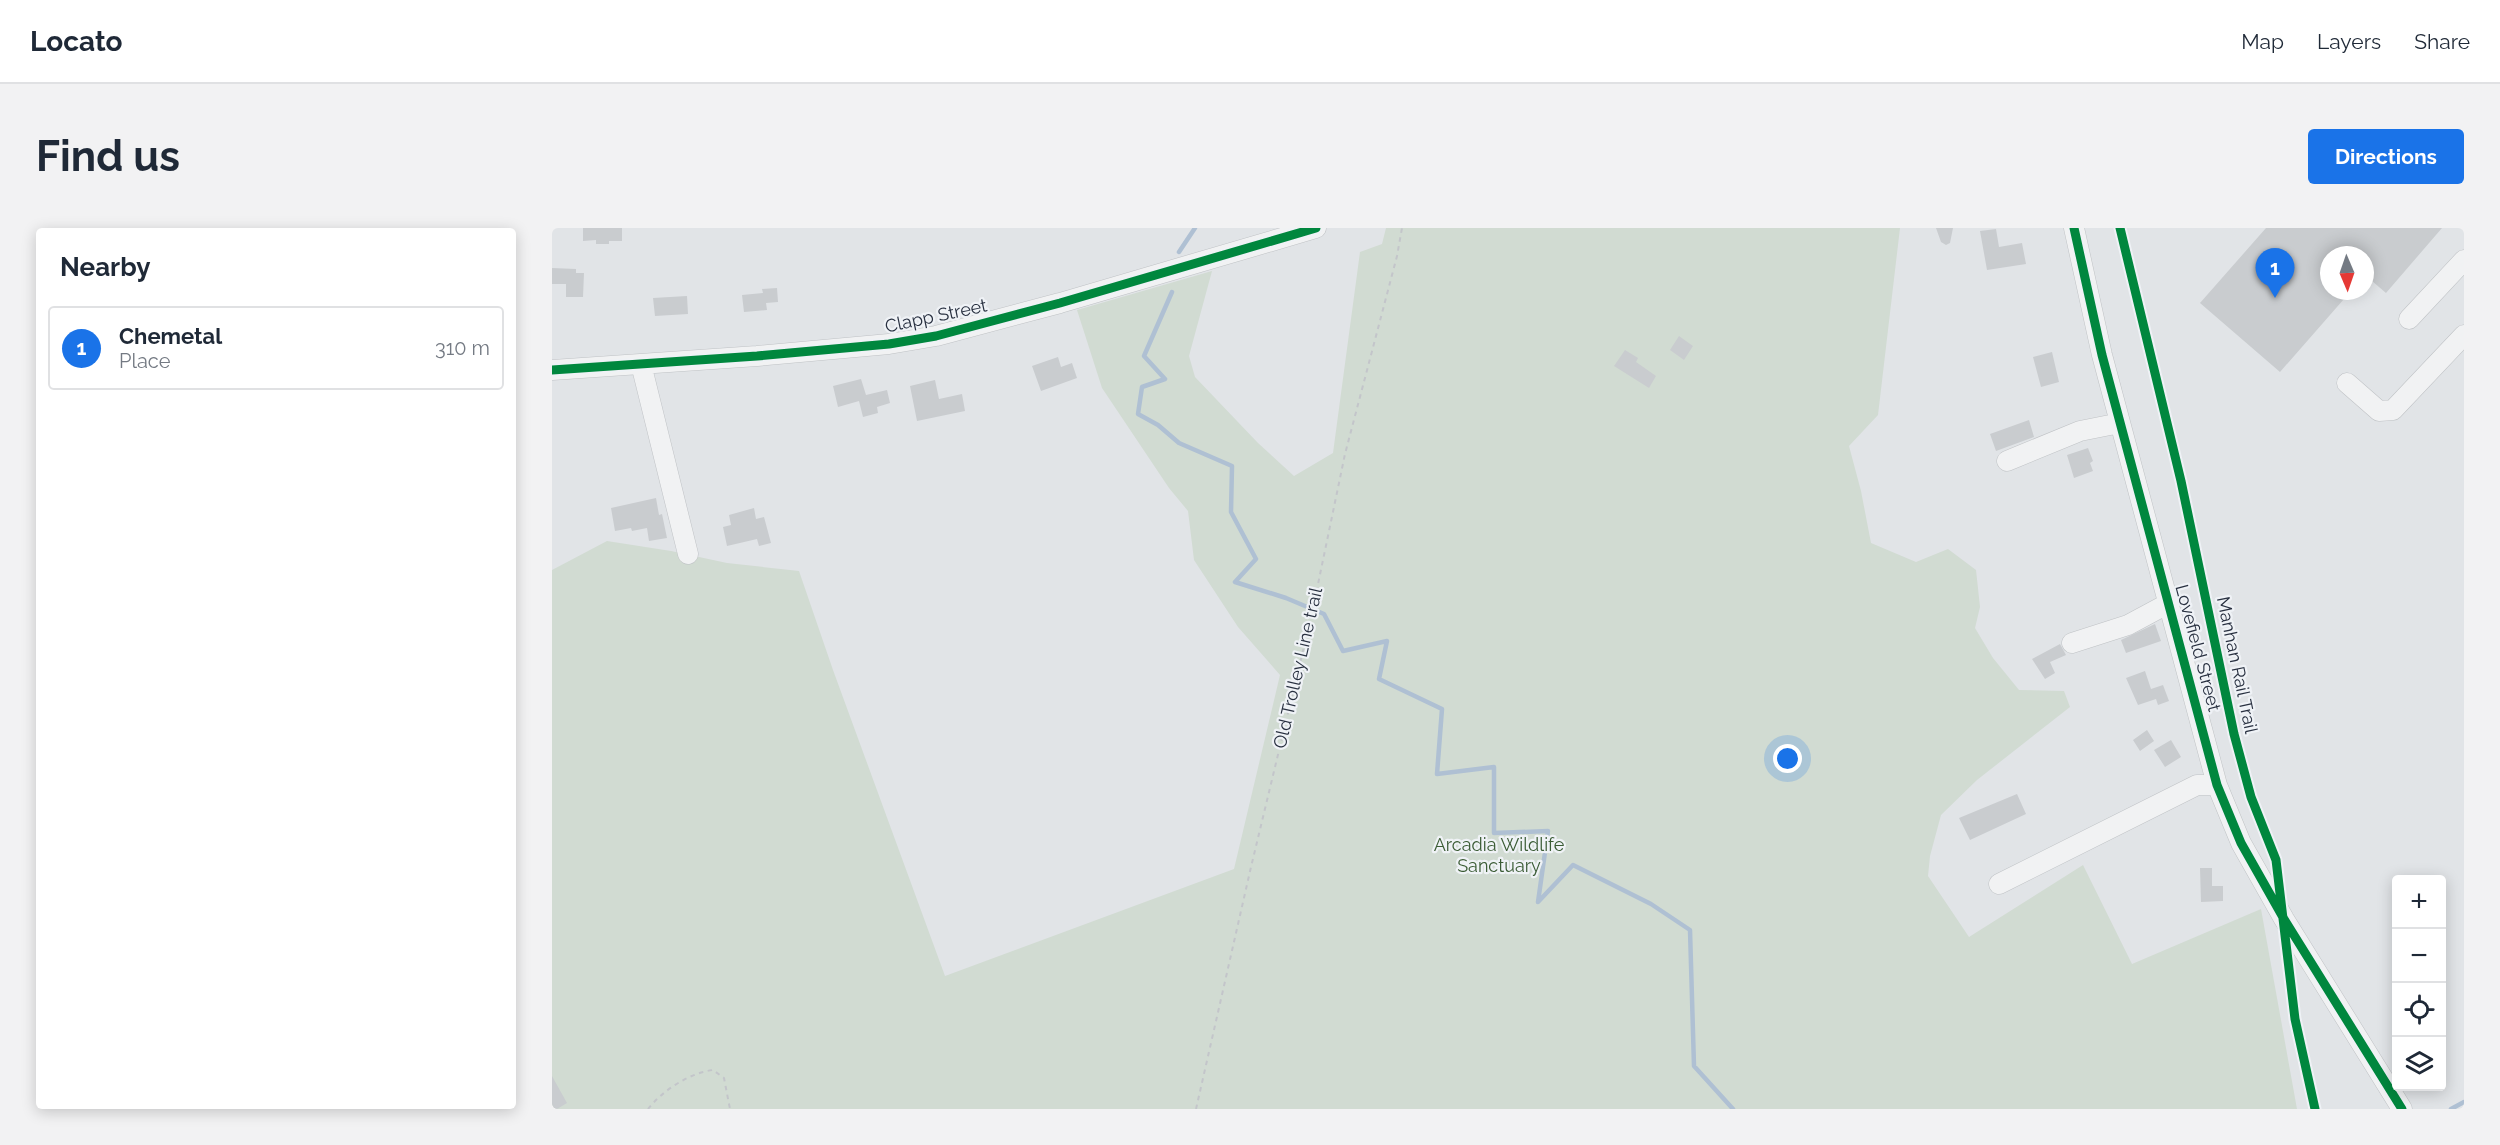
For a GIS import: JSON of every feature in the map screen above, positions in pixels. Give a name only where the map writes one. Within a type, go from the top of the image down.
[{"type":"street","name":"Clapp Street","points":[[552,370],[758,357],[889,344],[936,336],[1060,303],[1316,228]]},
{"type":"street","name":"Lovefield Street","points":[[2074,228],[2102,355],[2217,785],[2241,843],[2284,919],[2402,1109]]},
{"type":"street","points":[[2409,319],[2464,260]]},
{"type":"street","points":[[2347,383],[2379,411],[2393,410],[2464,335]]},
{"type":"street","points":[[641,364],[688,554]]},
{"type":"street","points":[[2007,461],[2080,431],[2120,423]]},
{"type":"street","points":[[2072,643],[2128,625],[2169,603]]},
{"type":"street","points":[[1999,884],[2198,785],[2217,785]]},
{"type":"path","points":[[648,1109],[658,1096],[702,1072],[713,1070],[724,1078],[730,1109]]},
{"type":"green space","name":"Arcadia Wildlife Sanctuary","points":[[1386,228],[1900,228],[1878,415],[1849,446],[1871,543],[1916,562],[1948,549],[1976,570],[1980,607],[1975,628],[1993,658],[2019,690],[2064,691],[2070,707],[1977,780],[1941,815],[1930,856],[1928,876],[1969,937],[2083,865],[2132,964],[2261,909],[2297,1109],[552,1109],[552,570],[607,541],[727,563],[799,571],[945,976],[1234,869],[1280,675],[1238,627],[1194,560],[1188,511],[1169,488],[1102,388],[1077,310],[1212,271],[1189,356],[1195,377],[1258,443],[1294,476],[1333,453],[1360,252],[1382,244]]},
{"type":"building","points":[[583,228],[622,228],[622,241],[596,244],[596,240],[583,241]]},
{"type":"building","points":[[1936,228],[1953,228],[1950,243],[1946,245],[1941,242]]},
{"type":"building","points":[[2266,228],[2442,228],[2386,293],[2374,283],[2374,246],[2320,246],[2320,300],[2343,300],[2280,372],[2200,303]]},
{"type":"building","points":[[1996,229],[1999,247],[2022,243],[2026,264],[1987,270],[1980,231]]},
{"type":"building","points":[[552,268],[576,269],[576,273],[584,273],[583,297],[566,297],[566,284],[552,284]]},
{"type":"building","points":[[777,288],[778,302],[766,303],[767,310],[744,312],[742,295],[763,293],[762,289]]},
{"type":"building","points":[[687,296],[688,314],[655,316],[653,298]]},
{"type":"building","points":[[1679,336],[1693,346],[1684,360],[1670,350]]},
{"type":"building","points":[[1625,350],[1638,358],[1636,362],[1656,376],[1649,388],[1614,366]]},
{"type":"building","points":[[2052,352],[2059,382],[2041,387],[2033,357]]},
{"type":"building","points":[[1058,357],[1061,367],[1072,363],[1077,378],[1041,391],[1032,366]]},
{"type":"building","points":[[861,379],[866,395],[887,390],[890,403],[877,407],[878,413],[863,417],[859,401],[838,407],[833,386]]},
{"type":"building","points":[[935,380],[939,399],[962,394],[965,411],[917,421],[910,386]]},
{"type":"building","points":[[2029,420],[2034,437],[1996,451],[1990,434]]},
{"type":"building","points":[[2088,448],[2093,461],[2090,463],[2093,471],[2074,478],[2067,455]]},
{"type":"building","points":[[656,498],[667,538],[649,541],[647,528],[615,531],[611,508]]},
{"type":"building","points":[[754,508],[756,519],[764,517],[771,543],[759,546],[757,539],[727,546],[723,527],[731,525],[729,515]]},
{"type":"building","points":[[2155,624],[2161,641],[2126,653],[2121,640]]},
{"type":"building","points":[[2060,644],[2066,655],[2050,662],[2055,673],[2045,679],[2032,659]]},
{"type":"building","points":[[2145,671],[2151,689],[2163,685],[2169,701],[2158,705],[2156,699],[2138,705],[2126,678]]},
{"type":"building","points":[[2147,730],[2154,741],[2140,751],[2133,740]]},
{"type":"building","points":[[2171,740],[2181,757],[2165,767],[2154,750]]},
{"type":"building","points":[[2017,794],[2026,814],[1970,840],[1959,818]]},
{"type":"building","points":[[2200,868],[2212,868],[2212,886],[2223,886],[2223,901],[2201,902]]},
{"type":"building","points":[[552,1076],[567,1103],[557,1109],[552,1109]]},
{"type":"waterway","points":[[1179,252],[1195,228]]},
{"type":"waterway","points":[[1172,292],[1144,356],[1165,379],[1142,387],[1138,414],[1158,425],[1179,443],[1232,466],[1231,512],[1256,559],[1235,582],[1286,598],[1324,614],[1343,651],[1387,641],[1379,679],[1442,709],[1437,774],[1494,767],[1494,833],[1548,831],[1538,902],[1573,865],[1651,904],[1690,930],[1694,1066],[1733,1109]]},
{"type":"waterway","points":[[2451,1109],[2464,1102]]},
{"type":"cycle path","points":[[552,370],[757,356],[889,344],[936,336],[1060,303],[1316,228]]},
{"type":"cycle path","points":[[2074,228],[2102,355],[2217,785],[2241,843],[2284,919],[2402,1109]]},
{"type":"cycle path","name":"Manhan Rail Trail","points":[[2120,228],[2181,481],[2234,734],[2251,797],[2276,860],[2295,1019],[2315,1109]]},
{"type":"place","name":"Chemetal","points":[[2275,298]]}]
